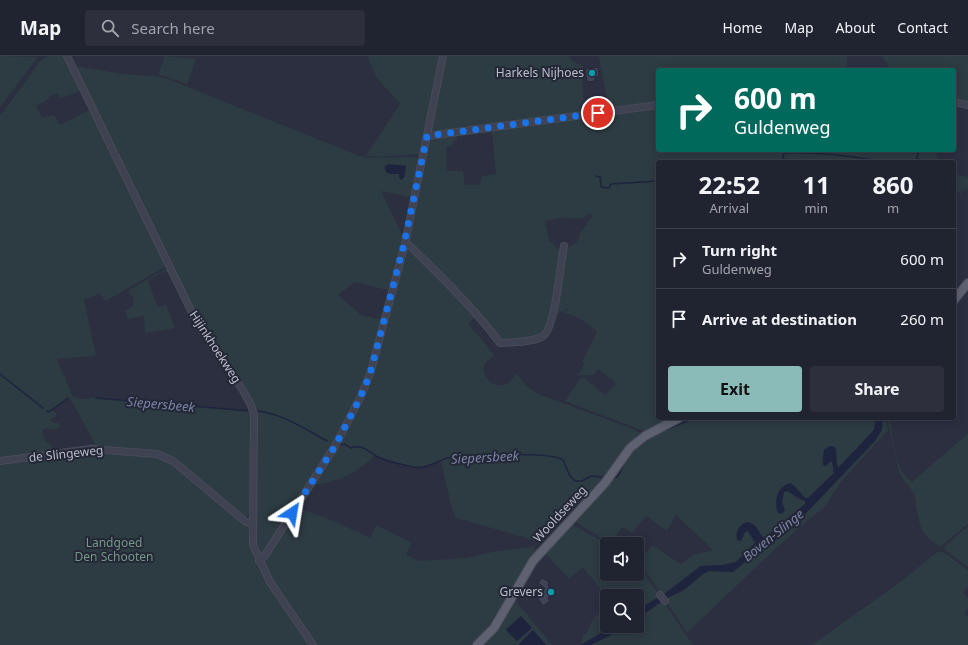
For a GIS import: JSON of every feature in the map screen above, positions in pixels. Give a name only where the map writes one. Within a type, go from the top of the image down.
[{"type":"main road","points":[[956,298],[968,284]]},
{"type":"main road","name":"Wooldseweg","points":[[478,645],[494,628],[526,572],[541,551],[605,483],[630,448],[645,436],[675,420]]},
{"type":"street","name":"Hijinkhoekweg","points":[[67,56],[198,325],[252,405],[254,415],[253,545],[259,561],[270,582],[313,645]]},
{"type":"street","points":[[259,561],[264,557],[335,446],[360,398],[374,359],[404,244],[443,56]]},
{"type":"street","points":[[956,102],[968,105]]},
{"type":"street","points":[[427,136],[656,105]]},
{"type":"street","points":[[404,244],[409,246],[452,288],[478,315],[500,343],[536,339],[547,332],[554,313],[564,246]]},
{"type":"street","name":"de Slingeweg","points":[[0,461],[91,449],[157,454],[173,461],[246,522],[253,523]]},
{"type":"street","points":[[660,595],[665,601]]},
{"type":"green space","points":[[0,56],[38,57],[0,107]]},
{"type":"green space","name":"Landgoed Den Schooten","points":[[48,56],[66,56],[86,98],[85,100],[80,91],[60,99],[57,93],[49,96],[49,99],[36,106],[42,118],[54,115],[60,125],[89,110],[86,101],[88,102],[168,265],[106,301],[99,293],[93,297],[84,299],[96,356],[57,359],[73,397],[78,399],[89,399],[90,397],[250,411],[236,385],[208,346],[204,343],[207,341],[242,392],[252,412],[252,507],[255,496],[255,417],[252,404],[196,318],[75,66],[123,74],[155,76],[168,79],[357,155],[368,158],[417,157],[421,160],[413,198],[381,191],[404,238],[391,291],[355,282],[338,295],[361,315],[384,320],[369,374],[359,397],[335,444],[292,511],[295,512],[337,446],[361,398],[375,360],[405,248],[409,248],[477,315],[468,324],[486,344],[494,356],[486,362],[484,369],[485,376],[489,381],[496,385],[503,385],[510,381],[516,373],[525,384],[536,393],[640,433],[625,447],[604,478],[541,542],[456,518],[452,509],[441,461],[417,468],[374,456],[360,468],[346,476],[313,485],[300,506],[301,509],[337,522],[370,538],[376,525],[412,543],[406,555],[419,561],[465,558],[497,551],[531,547],[535,545],[536,546],[532,552],[537,548],[538,552],[540,552],[516,601],[552,645],[546,645],[533,630],[519,644],[520,645],[0,645],[0,462],[91,450],[157,454],[173,462],[248,525],[250,515],[245,517],[240,515],[173,459],[164,455],[153,452],[127,449],[100,448],[78,450],[77,447],[95,444],[70,398],[52,409],[57,415],[50,420],[47,418],[54,423],[58,423],[61,426],[54,430],[47,428],[42,430],[45,439],[51,445],[53,453],[0,460],[0,116],[41,60]],"holes":[[[387,165],[406,166],[405,176],[401,179],[399,177],[400,174],[390,174],[386,172],[384,168]],[[521,616],[531,628],[517,641],[506,629]]]},
{"type":"green space","points":[[165,56],[196,59],[187,84],[158,74]]},
{"type":"green space","points":[[367,56],[442,56],[423,151],[419,154],[379,157],[366,156],[400,104],[377,78]]},
{"type":"green space","points":[[445,56],[571,56],[570,60],[583,66],[582,84],[585,113],[431,134],[429,131]]},
{"type":"green space","points":[[597,56],[847,56],[847,68],[656,68],[656,102],[609,110],[599,57]]},
{"type":"green space","points":[[882,56],[968,56],[968,104],[956,101],[956,68],[890,68]]},
{"type":"green space","points":[[656,106],[656,152],[934,152],[939,160],[656,160],[656,420],[665,420],[644,431],[565,401],[580,378],[585,378],[605,395],[615,385],[615,382],[598,369],[594,375],[577,376],[585,364],[582,362],[597,332],[581,319],[563,312],[568,309],[554,315],[565,251],[570,246],[577,243],[580,233],[593,215],[588,214],[580,219],[560,218],[545,221],[549,240],[561,252],[556,288],[547,329],[537,337],[502,342],[407,241],[429,138],[455,133],[458,140],[453,141],[453,146],[446,147],[446,171],[463,171],[465,185],[479,185],[482,176],[496,174],[492,132],[460,136],[460,134]]},
{"type":"green space","points":[[956,174],[968,177],[968,189],[961,190],[961,196],[956,187]]},
{"type":"green space","points":[[164,270],[170,270],[171,274],[165,271],[148,281],[158,307],[166,304],[175,328],[145,333],[144,316],[128,319],[125,311],[133,306],[133,295],[130,297],[129,290]]},
{"type":"green space","points":[[679,420],[874,420],[875,423],[874,430],[838,468],[836,461],[836,449],[830,446],[824,450],[822,462],[826,466],[832,461],[834,473],[808,498],[805,498],[795,486],[778,492],[777,510],[783,506],[782,498],[784,492],[787,491],[798,499],[805,501],[805,504],[766,537],[763,538],[761,534],[745,523],[743,537],[745,532],[748,531],[755,543],[736,562],[723,565],[700,566],[662,595],[644,569],[644,555],[652,545],[681,564],[693,555],[713,550],[676,515],[667,531],[646,516],[632,533],[622,527],[616,537],[600,537],[574,521],[636,445]]},
{"type":"green space","points":[[882,420],[886,420],[888,430],[841,482],[824,508],[773,551],[687,633],[665,599],[682,592],[703,574],[709,571],[739,568],[752,556],[777,539],[807,512],[870,446],[882,431]]},
{"type":"green space","points":[[887,420],[890,420],[895,453],[901,469],[912,482],[968,433],[968,524],[940,547],[928,538],[922,531],[914,494],[899,473]]},
{"type":"green space","points":[[572,524],[600,540],[600,581],[644,581],[644,574],[660,596],[644,606],[644,589],[600,589],[583,567],[569,579],[543,551]]},
{"type":"green space","points":[[968,526],[968,567],[943,548]]},
{"type":"green space","points":[[942,551],[968,570],[968,587],[963,593],[968,598],[968,608],[964,613],[968,617],[968,645],[812,645],[896,585],[936,553]]},
{"type":"green space","points":[[663,601],[693,645],[591,645],[614,633],[644,633],[644,614]]},
{"type":"green space","points":[[599,614],[601,633],[582,644],[582,637],[588,630],[593,619]]},
{"type":"water","points":[[389,164],[406,166],[404,177],[401,180],[399,174],[390,174],[386,172],[385,166]]},
{"type":"water","name":"Boven-Slinge","points":[[874,420],[882,420],[881,430],[875,441],[807,512],[777,539],[752,556],[733,572],[709,571],[685,589],[665,599],[644,614],[644,606],[666,593],[701,566],[723,565],[736,562],[755,543],[748,531],[745,532],[741,541],[737,540],[737,531],[742,525],[747,522],[751,523],[764,538],[805,504],[805,501],[787,491],[784,492],[782,503],[785,510],[782,514],[778,513],[776,499],[783,487],[791,483],[805,498],[808,498],[834,473],[832,461],[826,466],[823,465],[824,450],[830,446],[835,447],[837,465],[839,467],[874,430]]},
{"type":"water","points":[[521,616],[532,628],[517,641],[506,630]]},
{"type":"water","points":[[533,630],[546,645],[520,645],[519,644]]},
{"type":"water","points":[[601,633],[614,633],[591,645],[581,645]]},
{"type":"building","name":"Harkels Nijhoes","points":[[598,67],[599,76],[595,77],[595,81],[587,82],[585,69]]},
{"type":"building","name":"Grevers","points":[[542,578],[549,582],[548,586],[554,591],[548,598],[550,601],[543,606],[537,597],[545,588],[538,583]]},
{"type":"waterway","points":[[916,160],[918,152]]},
{"type":"waterway","points":[[782,160],[784,153],[835,155],[872,160]]},
{"type":"waterway","points":[[596,176],[600,177],[601,187],[609,188],[611,184],[656,181]]},
{"type":"waterway","name":"Siepersbeek","points":[[0,374],[43,408]]},
{"type":"waterway","name":"Siepersbeek","points":[[47,411],[49,412],[68,398]]},
{"type":"waterway","name":"Siepersbeek","points":[[96,398],[250,411]]},
{"type":"waterway","name":"Siepersbeek","points":[[256,411],[265,412],[283,418],[327,441]]},
{"type":"waterway","name":"Siepersbeek","points":[[665,430],[690,420]]},
{"type":"waterway","name":"Siepersbeek","points":[[638,447],[653,436]]},
{"type":"waterway","name":"Siepersbeek","points":[[337,446],[344,444],[351,448],[359,447],[366,449],[382,458],[418,468],[448,458],[508,454],[542,455],[563,460],[570,476],[575,481],[582,481],[591,476],[602,477]]},
{"type":"waterway","name":"Siepersbeek","points":[[613,479],[618,476],[627,458]]},
{"type":"place","name":"Harkels Nijhoes","points":[[592,73]]},
{"type":"place","name":"Grevers","points":[[551,592]]},
{"type":"route","points":[[292,513],[335,446],[351,417],[370,374],[388,311],[427,136],[598,113]]}]
